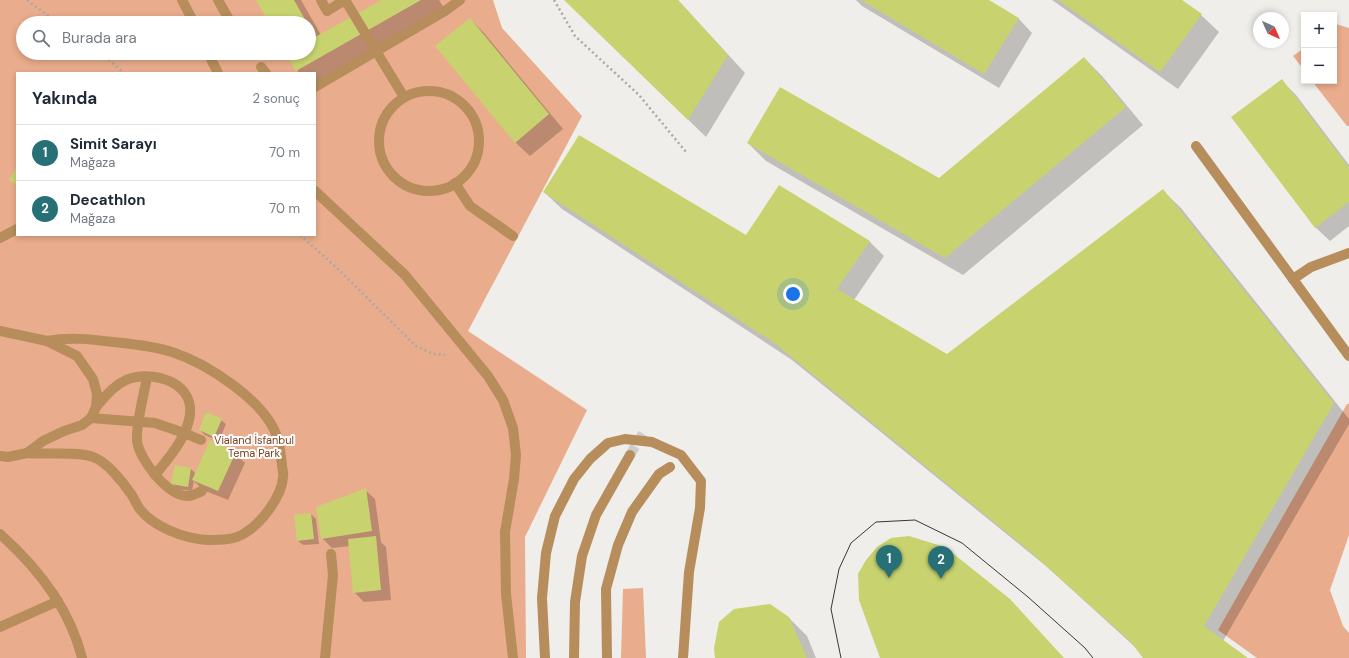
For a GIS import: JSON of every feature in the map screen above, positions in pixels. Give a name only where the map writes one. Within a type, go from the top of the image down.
[{"type":"street","points":[[182,0],[190,16]]},
{"type":"street","points":[[218,0],[227,16]]},
{"type":"street","points":[[321,0],[327,11],[345,0],[404,97]]},
{"type":"street","points":[[316,86],[445,11],[460,0]]},
{"type":"street","points":[[212,60],[218,72]]},
{"type":"street","points":[[435,90],[450,94],[463,103],[473,116],[479,131],[479,146],[474,162],[466,176],[452,186],[435,191],[417,190],[401,184],[388,171],[380,156],[378,139],[379,133],[382,121],[391,107],[404,97],[419,91],[435,90]]},
{"type":"street","points":[[1196,146],[1349,356]]},
{"type":"street","points":[[455,183],[470,206],[513,236]]},
{"type":"street","points":[[316,192],[405,275],[488,376],[503,400],[513,428],[516,455],[514,479],[505,532],[506,594],[513,658]]},
{"type":"street","points":[[0,238],[16,230]]},
{"type":"street","points":[[1293,279],[1312,267],[1349,253]]},
{"type":"street","points":[[0,331],[47,341],[77,356],[86,366],[93,379],[97,394],[96,407]]},
{"type":"street","points":[[0,456],[8,457],[27,453],[73,454],[94,457],[108,466],[130,493],[139,509],[158,525],[177,534],[199,540],[223,540],[244,534],[259,522],[270,508],[280,491],[283,478],[282,460],[277,436],[266,417],[251,400],[226,380],[189,359],[163,350],[140,345],[88,339],[63,338],[47,341]]},
{"type":"street","points":[[27,453],[43,441],[82,425],[91,418],[96,407],[111,389],[124,381],[138,377],[159,378],[172,382],[184,391],[190,407],[189,420],[184,433],[174,451],[155,475]]},
{"type":"street","points":[[147,377],[137,440],[140,454],[155,475],[176,493],[186,497],[202,491]]},
{"type":"street","points":[[91,418],[155,423],[201,440]]},
{"type":"street","points":[[545,658],[542,598],[546,553],[555,516],[574,479],[590,459],[608,444],[625,439],[652,442],[681,455],[701,481],[700,508],[689,572],[683,658]]},
{"type":"street","points":[[574,658],[575,602],[582,556],[596,515],[630,455]]},
{"type":"street","points":[[607,658],[606,589],[618,545],[632,512],[659,474],[670,466]]},
{"type":"street","points":[[0,534],[22,554],[58,601],[78,640],[82,658]]},
{"type":"street","points":[[325,658],[333,575],[330,554]]},
{"type":"street","points":[[0,628],[58,601]]},
{"type":"path","points":[[27,0],[49,16]]},
{"type":"path","points":[[554,0],[575,36],[639,96],[686,152]]},
{"type":"path","points":[[109,60],[123,72]]},
{"type":"path","points":[[301,236],[338,269],[416,346],[434,354],[459,357],[468,352]]},
{"type":"green space","name":"Vialand İsfanbul Tema Park","points":[[0,0],[493,0],[502,28],[582,116],[468,331],[587,410],[525,537],[526,658],[0,658]]},
{"type":"green space","points":[[1337,24],[1349,28],[1349,126],[1347,126],[1314,84],[1337,84]]},
{"type":"green space","points":[[1301,50],[1301,66],[1293,56]]},
{"type":"green space","points":[[1347,404],[1349,404],[1349,535],[1330,590],[1343,626],[1349,633],[1349,658],[1257,658],[1218,630]]},
{"type":"green space","points":[[643,588],[646,658],[621,658],[623,589]]},
{"type":"building","points":[[256,0],[294,0],[303,16],[265,16]]},
{"type":"building","points":[[382,0],[421,0],[316,60],[316,36]]},
{"type":"building","points":[[564,0],[678,0],[728,55],[688,120]]},
{"type":"building","points":[[861,0],[989,0],[1019,18],[984,74]]},
{"type":"building","points":[[1058,0],[1182,0],[1202,14],[1160,72]]},
{"type":"building","points":[[470,18],[549,114],[515,143],[435,46]]},
{"type":"building","points":[[1084,57],[1126,107],[945,258],[747,143],[780,87],[939,178]]},
{"type":"building","points":[[289,60],[315,60],[296,71]]},
{"type":"building","points":[[1282,79],[1349,168],[1349,202],[1315,228],[1231,117]]},
{"type":"building","points":[[579,135],[746,235],[779,185],[870,241],[837,289],[947,354],[1163,189],[1334,403],[1204,626],[1248,658],[1143,658],[1130,641],[1027,549],[773,342],[543,192]]},
{"type":"building","points":[[16,169],[16,184],[9,180]]},
{"type":"building","points":[[206,412],[222,419],[214,437],[199,430]]},
{"type":"building","points":[[210,440],[236,452],[218,491],[192,480]]},
{"type":"building","points":[[175,465],[191,468],[188,487],[171,484]]},
{"type":"building","points":[[366,488],[372,531],[321,539],[316,507]]},
{"type":"building","points":[[311,513],[314,539],[297,541],[294,515]]},
{"type":"building","points":[[376,536],[381,590],[353,593],[348,539]]},
{"type":"building","points":[[909,536],[945,547],[1010,599],[1064,658],[880,658],[859,600],[858,574],[866,560],[877,547],[891,538]]},
{"type":"building","points":[[770,604],[789,617],[807,658],[715,658],[714,648],[719,622],[734,609]]},
{"type":"tunnel","points":[[630,455],[645,430]]},
{"type":"tram line","points":[[841,658],[831,609],[839,569],[851,543],[876,522],[915,520],[962,543],[1028,597],[1085,648],[1093,658]]},
{"type":"place","name":"Simit Sarayı","points":[[889,578]]},
{"type":"place","name":"Decathlon","points":[[941,579]]}]
